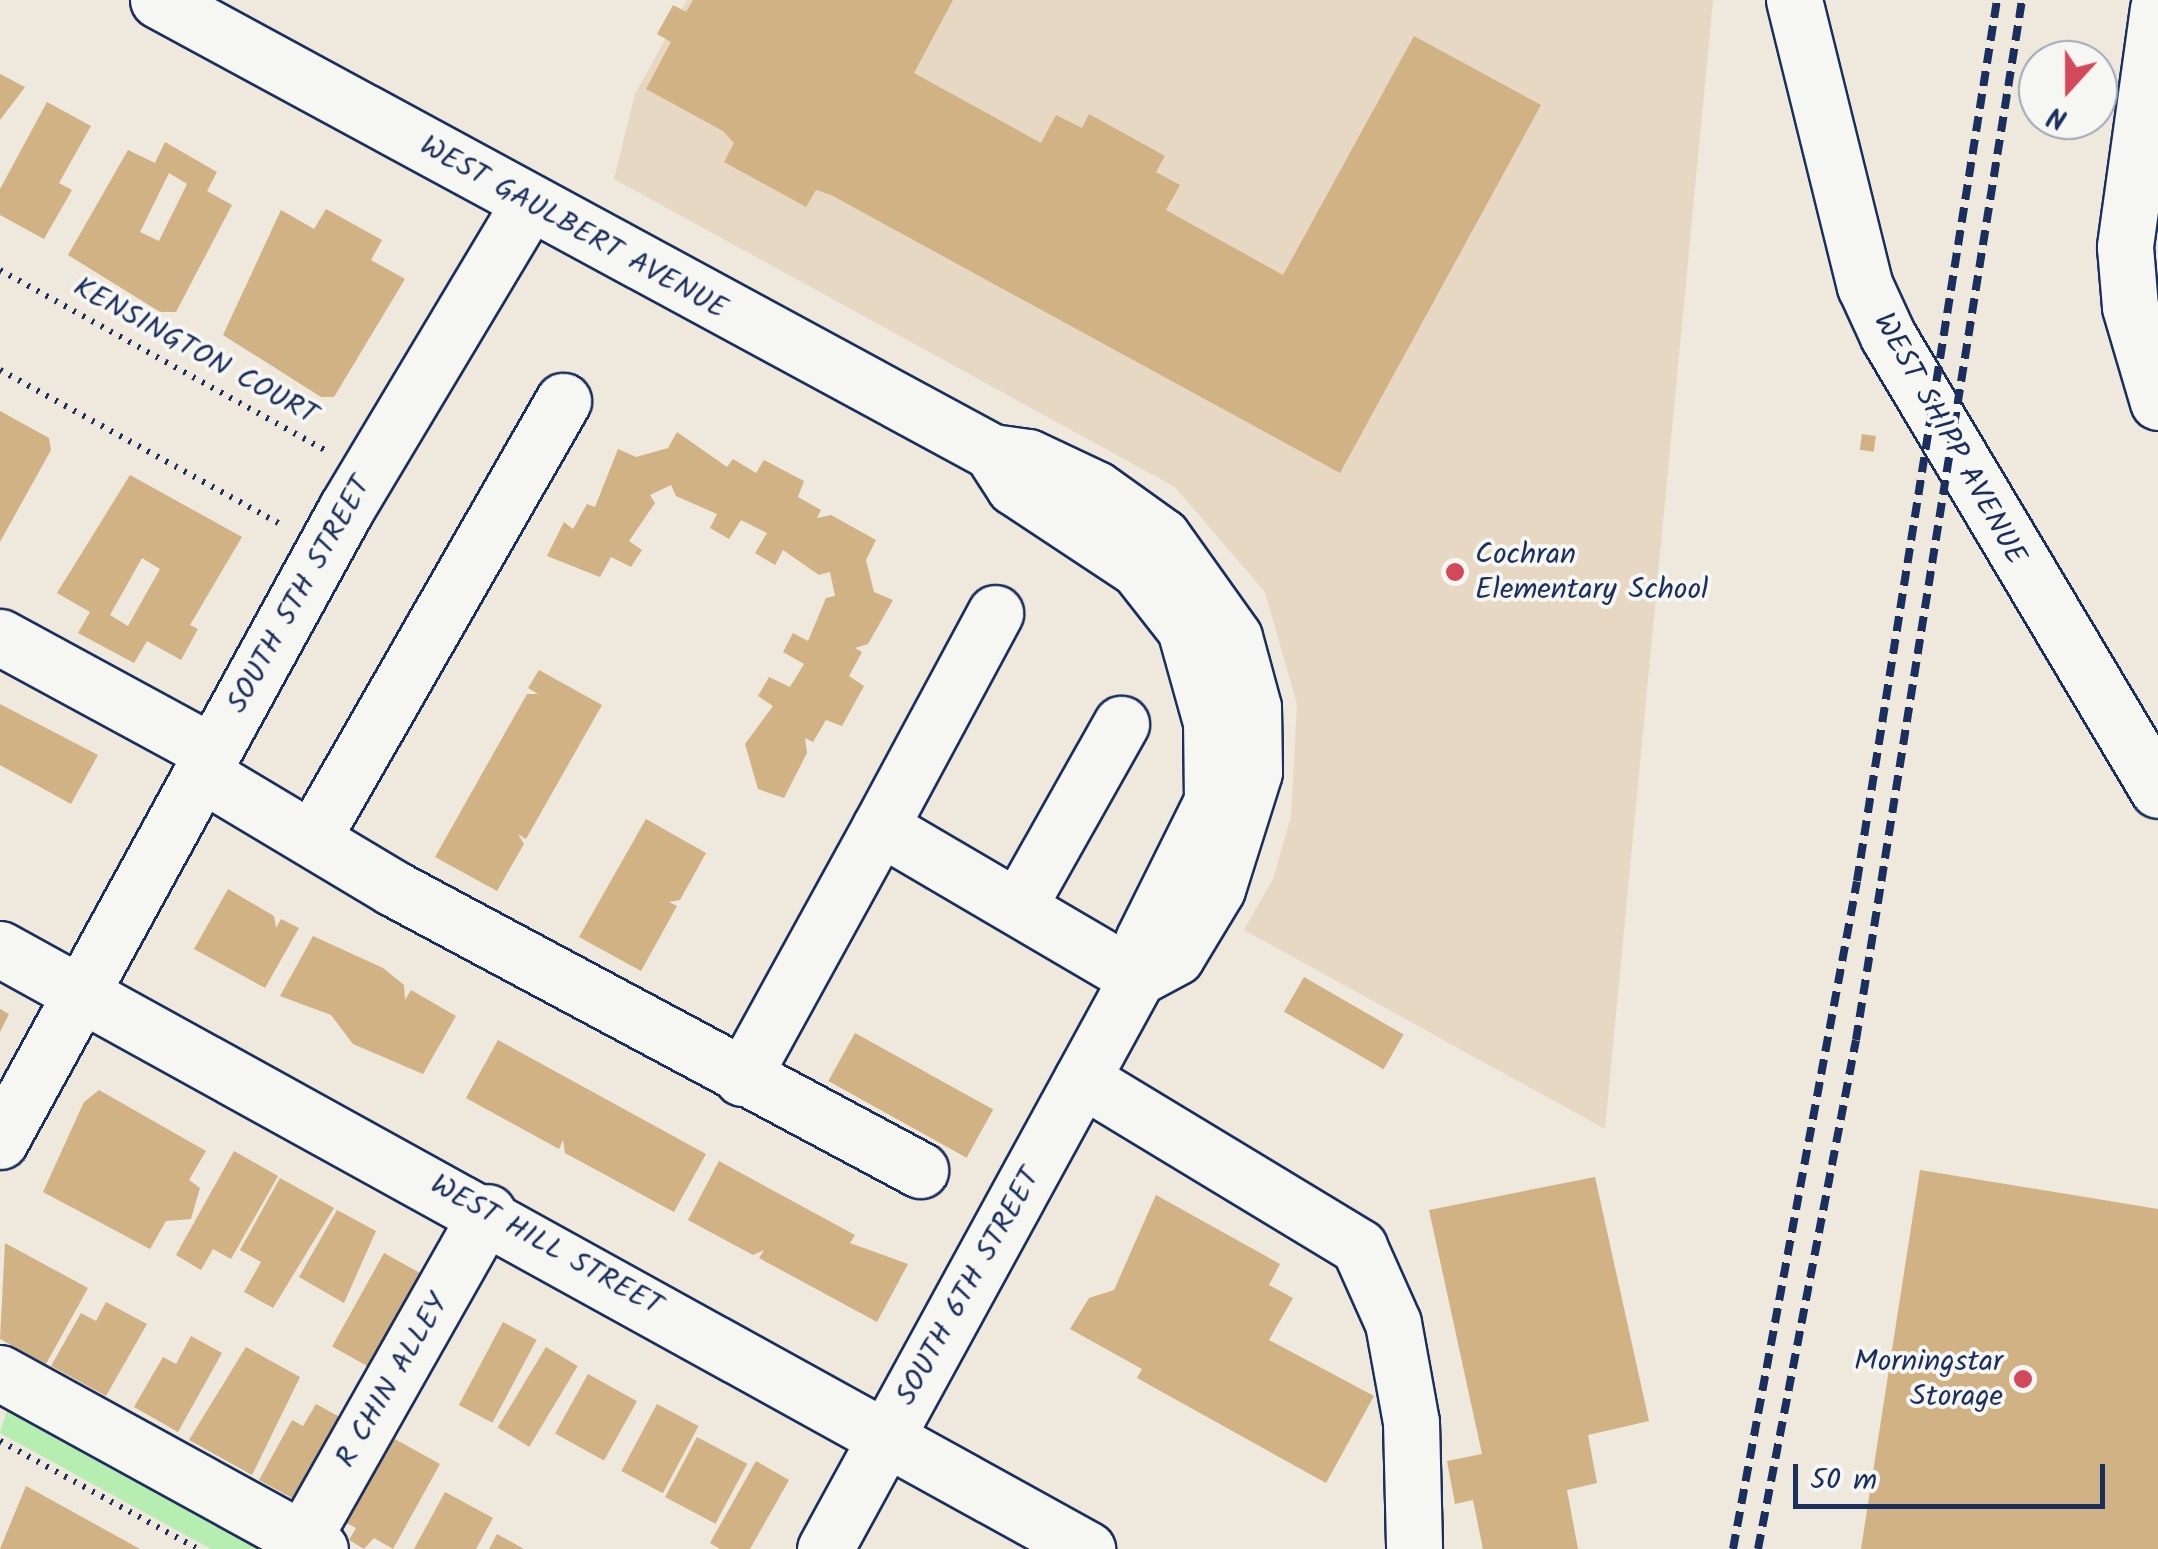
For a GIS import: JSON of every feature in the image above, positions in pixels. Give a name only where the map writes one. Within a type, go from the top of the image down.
[{"type":"street","name":"WEST GAULBERT AVENUE","points":[[158,0],[992,452],[1028,457],[1096,489],[1162,536],[1221,608],[1248,676],[1254,772],[1240,838],[1176,957],[1125,1001]]},
{"type":"street","name":"WEST SHIPP AVENUE","points":[[1794,0],[1866,286],[1888,336],[2158,790]]},
{"type":"street","points":[[2158,8],[2125,247],[2130,307],[2158,402]]},
{"type":"street","name":"SOUTH 5TH STREET","points":[[0,1141],[324,548],[529,203]]},
{"type":"street","points":[[312,839],[563,401]]},
{"type":"street","points":[[742,1078],[996,613]]},
{"type":"street","points":[[0,637],[207,763],[312,839],[742,1078],[920,1170]]},
{"type":"street","points":[[1019,905],[1121,724]]},
{"type":"street","points":[[880,828],[1019,905],[1125,1001]]},
{"type":"street","name":"WEST HILL STREET","points":[[0,949],[488,1212],[1087,1549]]},
{"type":"street","name":"SOUTH 6TH STREET","points":[[824,1549],[1125,1001]]},
{"type":"street","points":[[1082,1079],[1359,1247],[1393,1323],[1411,1422],[1414,1549]]},
{"type":"street","name":"R CHIN ALLEY","points":[[306,1546],[488,1212]]},
{"type":"street","points":[[0,1373],[306,1546]]},
{"type":"path","name":"KENSINGTON COURT","points":[[0,270],[368,473]]},
{"type":"path","points":[[0,370],[324,548]]},
{"type":"path","points":[[0,1442],[198,1549]]},
{"type":"shaded area","name":"Cochran Elementary School","points":[[687,0],[1713,0],[1605,1129],[1244,930],[1273,879],[1291,817],[1297,704],[1265,592],[1175,487],[614,179],[635,94]]},
{"type":"green space","points":[[14,1387],[277,1549],[211,1549],[0,1433]]},
{"type":"building","points":[[693,0],[953,0],[914,73],[1041,143],[1056,115],[1082,128],[1089,114],[1165,156],[1156,172],[1180,185],[1166,210],[1283,275],[1414,36],[1541,105],[1340,473],[831,195],[816,190],[806,207],[724,162],[734,143],[723,131],[646,89],[671,42],[657,34],[673,5],[686,12]]},
{"type":"building","points":[[0,74],[25,87],[0,120]]},
{"type":"building","points":[[47,102],[91,126],[59,183],[72,190],[44,239],[0,215],[0,189]]},
{"type":"building","points":[[165,142],[217,172],[207,191],[232,205],[176,312],[160,312],[68,255],[128,150],[155,163]],"holes":[[[169,173],[187,184],[159,241],[140,232]]]},
{"type":"building","points":[[326,209],[382,240],[371,260],[405,279],[334,397],[321,397],[223,335],[281,210],[314,229]]},
{"type":"building","points":[[0,411],[49,438],[51,450],[0,542]]},
{"type":"building","points":[[677,432],[727,467],[733,459],[756,473],[764,460],[804,481],[798,497],[821,510],[817,518],[831,515],[876,540],[866,560],[874,592],[893,600],[868,644],[855,648],[862,652],[849,676],[864,686],[842,726],[826,720],[813,742],[805,738],[807,753],[784,798],[758,789],[745,744],[773,706],[758,696],[769,677],[790,687],[804,664],[783,652],[793,633],[808,641],[826,598],[835,596],[830,572],[819,575],[783,550],[775,565],[755,553],[767,533],[741,520],[729,539],[710,528],[717,514],[676,496],[671,485],[650,495],[655,503],[629,541],[642,550],[631,567],[611,557],[600,577],[547,556],[564,522],[573,529],[587,504],[595,507],[618,449],[636,457],[668,448]]},
{"type":"building","points":[[1862,434],[1876,436],[1874,452],[1860,450]]},
{"type":"building","points":[[130,475],[242,537],[190,625],[198,629],[181,660],[147,641],[134,663],[78,633],[90,612],[57,593]],"holes":[[[142,558],[160,569],[128,626],[110,615]]]},
{"type":"building","points":[[539,670],[602,705],[526,839],[518,834],[524,844],[497,891],[435,857],[527,694],[538,694],[528,688]]},
{"type":"building","points":[[0,704],[98,755],[71,804],[0,765]]},
{"type":"building","points":[[646,819],[706,853],[680,900],[669,902],[677,906],[641,971],[579,937]]},
{"type":"building","points":[[228,889],[274,916],[276,928],[281,919],[299,928],[265,988],[194,949]]},
{"type":"building","points":[[313,936],[383,968],[404,985],[405,1000],[411,990],[456,1016],[423,1074],[353,1044],[331,1015],[280,996]]},
{"type":"building","points":[[1304,977],[1404,1034],[1384,1069],[1284,1012]]},
{"type":"building","points":[[0,1009],[9,1014],[0,1032]]},
{"type":"building","points":[[855,1033],[993,1110],[967,1158],[828,1081]]},
{"type":"building","points":[[498,1040],[706,1154],[674,1212],[565,1153],[563,1140],[559,1149],[466,1098]]},
{"type":"building","points":[[99,1090],[206,1151],[189,1180],[200,1188],[191,1219],[166,1221],[150,1249],[43,1192],[84,1102]]},
{"type":"building","points":[[234,1151],[278,1176],[231,1259],[213,1249],[201,1270],[176,1255]]},
{"type":"building","points":[[719,1161],[855,1235],[850,1243],[908,1264],[877,1322],[759,1258],[764,1250],[753,1255],[688,1220]]},
{"type":"building","name":"Morningstar Storage","points":[[1920,1170],[2158,1209],[2158,1549],[1861,1549]]},
{"type":"building","points":[[1595,1177],[1649,1421],[1588,1435],[1597,1483],[1567,1490],[1578,1549],[1483,1549],[1473,1500],[1455,1504],[1447,1461],[1482,1454],[1429,1210]]},
{"type":"building","points":[[280,1178],[334,1208],[273,1308],[244,1292],[261,1262],[240,1250]]},
{"type":"building","points":[[1156,1195],[1280,1264],[1269,1285],[1293,1298],[1269,1340],[1374,1396],[1326,1483],[1137,1378],[1142,1369],[1070,1329],[1089,1298],[1114,1290]]},
{"type":"building","points":[[337,1210],[376,1231],[344,1303],[299,1277]]},
{"type":"building","points":[[5,1243],[88,1288],[46,1364],[0,1339]]},
{"type":"building","points":[[384,1253],[426,1276],[374,1370],[332,1347]]},
{"type":"building","points":[[106,1302],[147,1324],[106,1396],[51,1366],[81,1313],[96,1321]]},
{"type":"building","points":[[503,1322],[537,1340],[492,1423],[459,1405]]},
{"type":"building","points":[[191,1336],[222,1353],[178,1432],[134,1407],[163,1357],[176,1364]]},
{"type":"building","points":[[246,1347],[300,1377],[252,1475],[189,1440]]},
{"type":"building","points":[[546,1347],[578,1366],[529,1447],[498,1428]]},
{"type":"building","points":[[588,1374],[637,1401],[604,1461],[555,1433]]},
{"type":"building","points":[[316,1404],[347,1421],[301,1503],[259,1480],[292,1420],[303,1426]]},
{"type":"building","points":[[657,1404],[698,1426],[663,1493],[621,1471]]},
{"type":"building","points":[[382,1432],[440,1464],[393,1549],[374,1538],[364,1549],[349,1540],[356,1528],[335,1517]]},
{"type":"building","points":[[697,1437],[747,1464],[715,1524],[665,1497]]},
{"type":"building","points":[[756,1461],[789,1480],[750,1549],[720,1549],[710,1543]]},
{"type":"building","points":[[26,1486],[140,1549],[0,1549]]},
{"type":"building","points":[[445,1492],[493,1518],[476,1549],[414,1549]]},
{"type":"building","points":[[497,1534],[524,1549],[489,1549]]},
{"type":"railway","points":[[1733,1549],[1857,881],[1997,0]]},
{"type":"railway","points":[[1758,1549],[1856,1040],[2022,0]]},
{"type":"place","name":"Cochran Elementary School","points":[[1455,572]]},
{"type":"place","name":"Morningstar Storage","points":[[2023,1379]]}]
